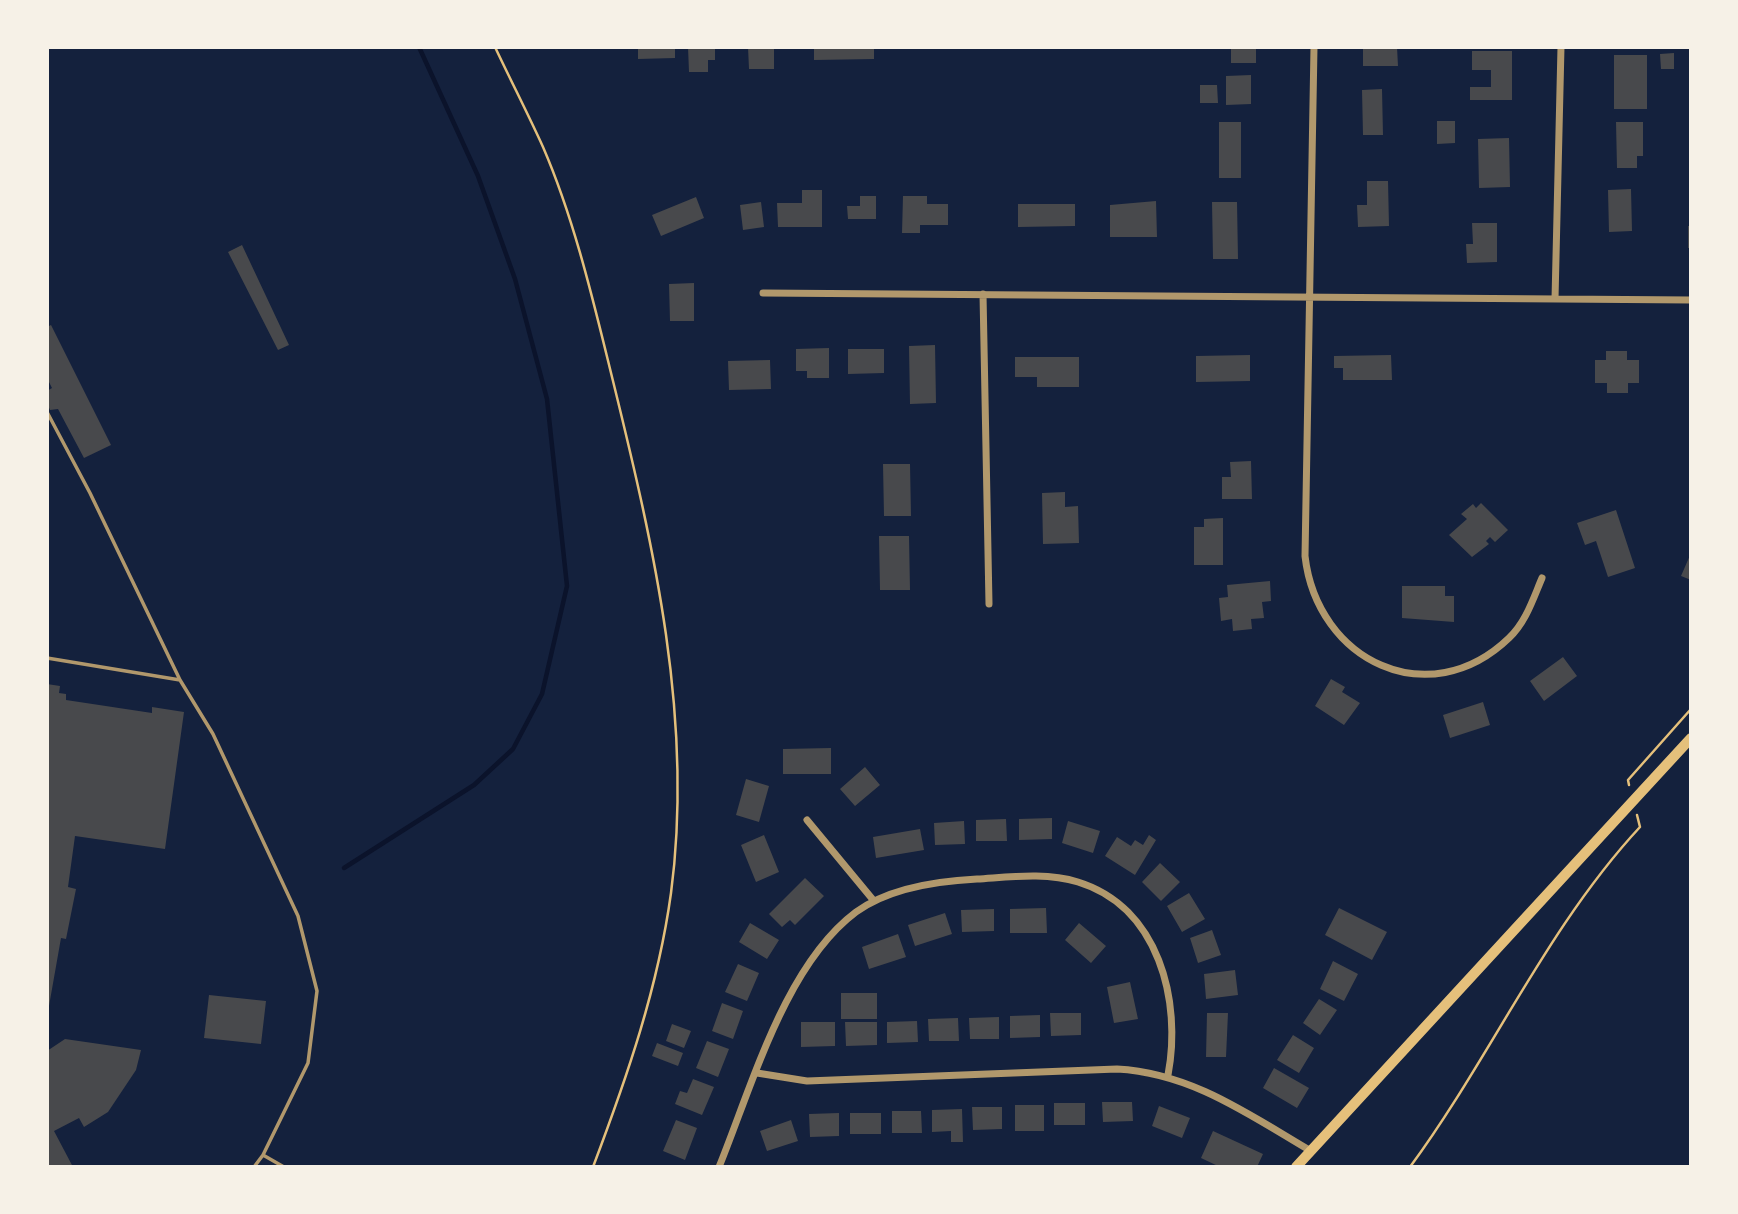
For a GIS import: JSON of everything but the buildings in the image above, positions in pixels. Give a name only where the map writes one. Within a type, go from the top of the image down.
[{"type":"main road","points":[[1296,1167],[1691,738]]},
{"type":"street","points":[[1314,47],[1305,556],[1311,591],[1325,621],[1363,656],[1392,669],[1423,674],[1454,670],[1480,659],[1508,639],[1528,611],[1542,578]]},
{"type":"street","points":[[1555,299],[1561,47]]},
{"type":"street","points":[[763,293],[1691,300]]},
{"type":"street","points":[[983,294],[989,604]]},
{"type":"street","points":[[807,820],[874,901]]},
{"type":"street","points":[[719,1167],[801,973],[839,926],[874,901],[923,886],[967,880],[1053,877],[1093,888],[1111,899],[1141,926],[1161,967],[1173,1018],[1168,1075]]},
{"type":"street","points":[[757,1073],[807,1081],[1117,1069],[1168,1075],[1228,1101],[1311,1151]]},
{"type":"lane","points":[[47,412],[90,493],[180,680],[213,734],[298,916],[317,991],[308,1063],[263,1155],[254,1167]]},
{"type":"lane","points":[[47,658],[180,680]]},
{"type":"lane","points":[[263,1155],[284,1167]]},
{"type":"path","points":[[495,47],[543,148],[598,322],[650,543],[673,683],[678,778],[671,893],[648,1010],[593,1167]]},
{"type":"path","points":[[1410,1167],[1446,1118],[1597,876],[1640,827],[1628,780],[1691,709]]},
{"type":"waterway","points":[[344,868],[474,785],[513,749],[542,694],[567,586],[547,399],[515,279],[478,176],[419,47]]}]
